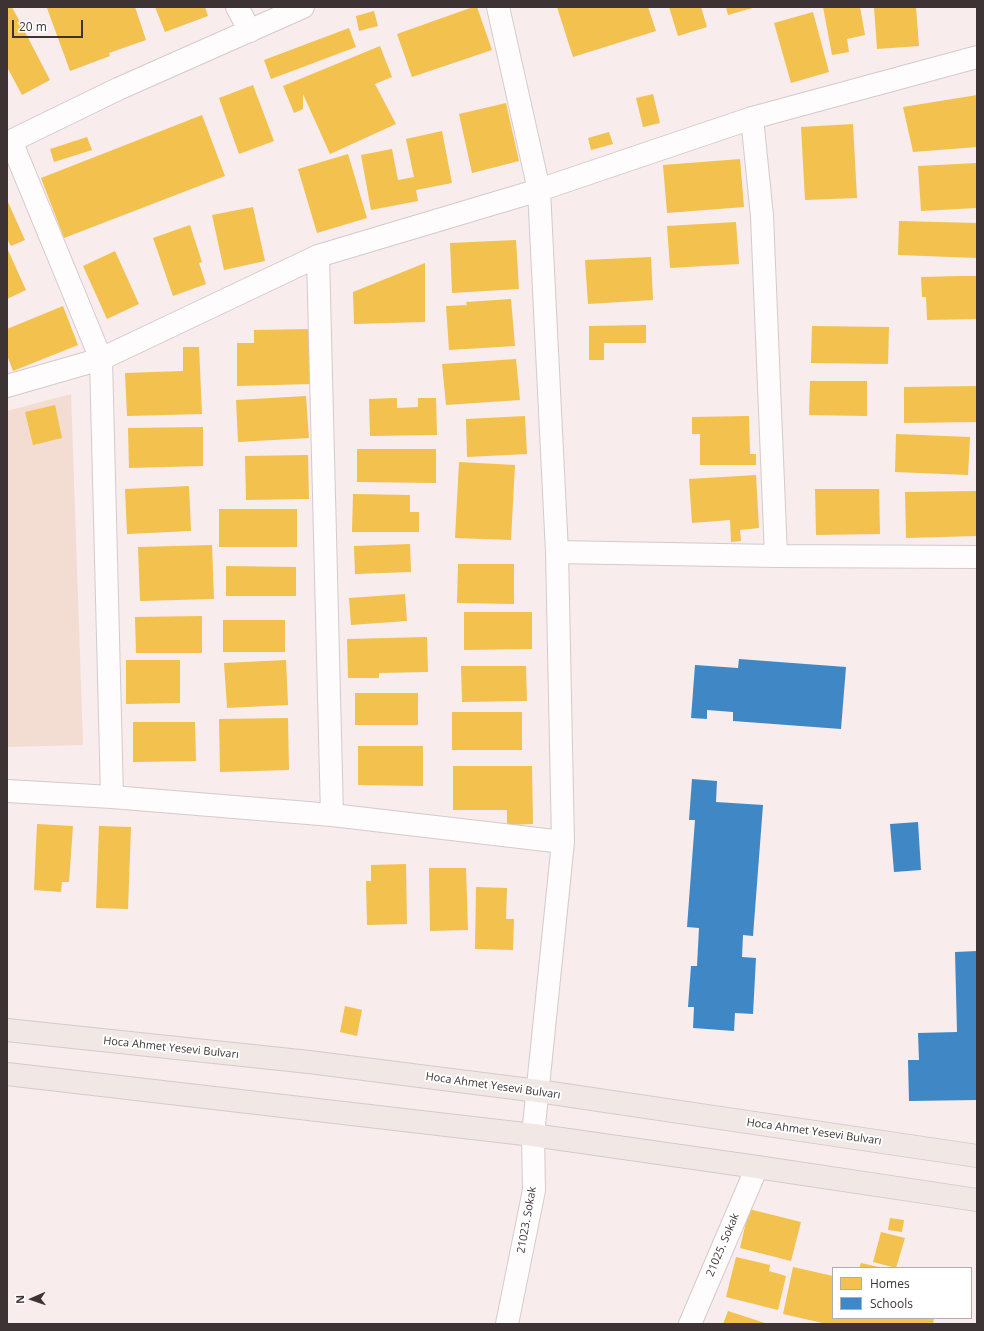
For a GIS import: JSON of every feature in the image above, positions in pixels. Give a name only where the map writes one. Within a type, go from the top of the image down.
[{"type":"main road","name":"Hoca Ahmet Yesevi Bulvarı","points":[[7,1030],[309,1062],[538,1092],[977,1156]]},
{"type":"main road","points":[[7,1074],[533,1135],[977,1200]]},
{"type":"street","points":[[237,7],[250,31]]},
{"type":"street","points":[[112,797],[101,359],[9,142],[118,89],[303,7]]},
{"type":"street","name":"21023. Sokak","points":[[498,7],[539,190],[557,552],[563,842],[533,1135],[534,1190],[507,1324]]},
{"type":"street","points":[[7,386],[101,359],[318,256],[539,190],[752,118],[977,57]]},
{"type":"street","points":[[752,118],[762,216],[776,556]]},
{"type":"street","points":[[318,256],[332,815]]},
{"type":"street","points":[[557,552],[776,556],[977,557]]},
{"type":"street","points":[[7,791],[112,797],[332,815],[563,842]]},
{"type":"street","name":"21025. Sokak","points":[[690,1324],[757,1167]]},
{"type":"shaded area","points":[[71,394],[83,745],[7,747],[7,411]]},
{"type":"building: Homes","points":[[7,7],[12,7],[50,80],[22,95],[7,67]]},
{"type":"building: Homes","points":[[135,7],[146,40],[109,53],[110,56],[70,71],[47,8]]},
{"type":"building: Homes","points":[[155,7],[205,7],[208,16],[165,32]]},
{"type":"building: Homes","points":[[473,7],[477,7],[492,50],[412,77],[397,34]]},
{"type":"building: Homes","points":[[557,7],[648,7],[656,31],[573,57]]},
{"type":"building: Homes","points":[[669,7],[701,7],[707,27],[678,36]]},
{"type":"building: Homes","points":[[726,7],[756,7],[728,15]]},
{"type":"building: Homes","points":[[823,7],[860,7],[865,35],[847,39],[849,52],[832,55]]},
{"type":"building: Homes","points":[[874,7],[916,7],[919,46],[877,49]]},
{"type":"building: Homes","points":[[374,11],[378,26],[359,31],[356,16]]},
{"type":"building: Homes","points":[[813,12],[829,72],[791,83],[774,23]]},
{"type":"building: Homes","points":[[349,28],[356,47],[271,79],[264,60]]},
{"type":"building: Homes","points":[[380,46],[392,77],[375,84],[396,124],[330,154],[303,94],[303,109],[294,113],[283,86]]},
{"type":"building: Homes","points":[[253,85],[274,141],[239,154],[219,98]]},
{"type":"building: Homes","points":[[653,94],[660,123],[643,127],[636,98]]},
{"type":"building: Homes","points":[[977,95],[977,147],[913,152],[903,107]]},
{"type":"building: Homes","points":[[506,103],[519,161],[472,173],[459,114]]},
{"type":"building: Homes","points":[[202,115],[225,176],[64,238],[41,178]]},
{"type":"building: Homes","points":[[853,124],[857,198],[805,200],[801,127]]},
{"type":"building: Homes","points":[[442,131],[452,183],[416,190],[418,201],[371,210],[361,155],[392,149],[398,180],[414,177],[406,139]]},
{"type":"building: Homes","points":[[609,132],[613,144],[591,150],[588,138]]},
{"type":"building: Homes","points":[[87,137],[92,150],[54,162],[50,149]]},
{"type":"building: Homes","points":[[348,154],[367,218],[317,233],[298,169]]},
{"type":"building: Homes","points":[[740,159],[744,207],[667,213],[663,165]]},
{"type":"building: Homes","points":[[977,163],[977,208],[921,211],[918,166]]},
{"type":"building: Homes","points":[[7,200],[25,240],[11,246],[7,239]]},
{"type":"building: Homes","points":[[253,207],[265,261],[224,270],[212,215]]},
{"type":"building: Homes","points":[[899,221],[977,223],[977,258],[898,255]]},
{"type":"building: Homes","points":[[736,222],[739,264],[670,268],[667,226]]},
{"type":"building: Homes","points":[[190,225],[202,262],[199,263],[206,284],[173,296],[153,238]]},
{"type":"building: Homes","points":[[516,240],[519,289],[452,293],[450,243]]},
{"type":"building: Homes","points":[[7,248],[26,290],[7,299]]},
{"type":"building: Homes","points":[[115,251],[139,304],[107,319],[83,266]]},
{"type":"building: Homes","points":[[651,257],[653,300],[588,304],[585,260]]},
{"type":"building: Homes","points":[[425,263],[425,322],[354,324],[353,292]]},
{"type":"building: Homes","points":[[977,276],[977,319],[927,320],[926,297],[922,297],[921,277]]},
{"type":"building: Homes","points":[[511,299],[515,346],[449,350],[446,306],[467,305],[466,302]]},
{"type":"building: Homes","points":[[63,306],[78,345],[13,371],[7,355],[7,329]]},
{"type":"building: Homes","points":[[646,325],[646,343],[604,343],[604,360],[589,360],[589,326]]},
{"type":"building: Homes","points":[[812,326],[889,327],[888,364],[811,363]]},
{"type":"building: Homes","points":[[311,329],[312,384],[237,386],[237,343],[254,343],[254,330]]},
{"type":"building: Homes","points":[[183,347],[199,347],[202,414],[127,416],[125,373],[183,371]]},
{"type":"building: Homes","points":[[516,359],[520,400],[446,405],[442,364]]},
{"type":"building: Homes","points":[[810,381],[867,381],[867,416],[809,415]]},
{"type":"building: Homes","points":[[977,386],[977,422],[904,423],[904,387]]},
{"type":"building: Homes","points":[[306,396],[309,438],[238,442],[236,400]]},
{"type":"building: Homes","points":[[397,398],[397,408],[418,407],[418,398],[436,398],[437,435],[370,436],[369,399]]},
{"type":"building: Homes","points":[[55,405],[62,438],[33,445],[25,412]]},
{"type":"building: Homes","points":[[525,416],[527,454],[467,457],[466,419]]},
{"type":"building: Homes","points":[[749,416],[750,454],[756,454],[756,465],[700,465],[700,434],[692,434],[692,417]]},
{"type":"building: Homes","points":[[203,427],[203,466],[129,468],[128,428]]},
{"type":"building: Homes","points":[[896,434],[970,437],[968,475],[895,472]]},
{"type":"building: Homes","points":[[357,449],[436,449],[436,483],[357,482]]},
{"type":"building: Homes","points":[[308,455],[309,499],[246,500],[245,456]]},
{"type":"building: Homes","points":[[459,462],[515,465],[511,540],[455,538]]},
{"type":"building: Homes","points":[[756,475],[759,528],[740,530],[741,541],[731,542],[730,520],[692,523],[689,479]]},
{"type":"building: Homes","points":[[189,486],[191,531],[127,534],[125,489]]},
{"type":"building: Homes","points":[[815,489],[879,489],[880,534],[816,535]]},
{"type":"building: Homes","points":[[977,491],[977,536],[906,538],[905,492]]},
{"type":"building: Homes","points":[[353,494],[410,495],[410,512],[419,512],[419,532],[352,532]]},
{"type":"building: Homes","points":[[219,509],[297,509],[297,547],[219,547]]},
{"type":"building: Homes","points":[[410,544],[411,572],[355,574],[354,546]]},
{"type":"building: Homes","points":[[212,545],[214,599],[140,601],[138,547]]},
{"type":"building: Homes","points":[[458,564],[514,564],[514,604],[457,603]]},
{"type":"building: Homes","points":[[226,566],[296,567],[296,596],[226,596]]},
{"type":"building: Homes","points":[[405,594],[407,621],[351,625],[349,598]]},
{"type":"building: Homes","points":[[464,612],[532,612],[532,649],[464,650]]},
{"type":"building: Homes","points":[[202,616],[202,653],[136,653],[135,617]]},
{"type":"building: Homes","points":[[223,620],[285,620],[285,652],[223,652]]},
{"type":"building: Homes","points":[[427,637],[428,672],[379,673],[379,678],[348,678],[347,639]]},
{"type":"building: Homes","points":[[126,660],[180,660],[180,703],[126,704]]},
{"type":"building: Homes","points":[[286,660],[288,705],[227,708],[224,663]]},
{"type":"building: Homes","points":[[461,666],[526,666],[527,701],[462,702]]},
{"type":"building: Homes","points":[[355,693],[418,693],[418,725],[355,725]]},
{"type":"building: Homes","points":[[452,712],[522,712],[522,750],[452,750]]},
{"type":"building: Homes","points":[[288,718],[289,770],[220,772],[219,719]]},
{"type":"building: Homes","points":[[133,722],[195,722],[196,761],[133,762]]},
{"type":"building: Homes","points":[[358,746],[423,746],[423,786],[358,785]]},
{"type":"building: Homes","points":[[453,766],[532,766],[533,824],[507,825],[507,810],[453,810]]},
{"type":"building: Homes","points":[[37,824],[73,826],[69,882],[62,882],[61,892],[34,890]]},
{"type":"building: Homes","points":[[99,826],[131,827],[128,909],[96,908]]},
{"type":"building: Homes","points":[[406,864],[407,924],[367,925],[366,881],[371,881],[371,865]]},
{"type":"building: Homes","points":[[429,868],[466,868],[468,930],[430,931]]},
{"type":"building: Homes","points":[[476,887],[507,888],[506,919],[514,919],[513,950],[475,949]]},
{"type":"building: Homes","points":[[345,1006],[362,1010],[357,1036],[340,1032]]},
{"type":"building: Homes","points":[[749,1209],[801,1222],[791,1261],[740,1248]]},
{"type":"building: Homes","points":[[890,1218],[904,1220],[902,1232],[888,1230]]},
{"type":"building: Homes","points":[[881,1232],[905,1238],[896,1267],[873,1262]]},
{"type":"building: Homes","points":[[736,1257],[770,1265],[769,1271],[786,1276],[778,1310],[726,1297]]},
{"type":"building: Homes","points":[[861,1263],[879,1267],[859,1267]]},
{"type":"building: Homes","points":[[793,1267],[832,1276],[832,1319],[934,1319],[933,1324],[827,1324],[783,1314]]},
{"type":"building: Homes","points":[[728,1311],[768,1324],[723,1324]]},
{"type":"building: Schools","points":[[739,659],[846,667],[841,729],[733,721],[733,712],[707,710],[707,719],[691,718],[695,665],[738,668]]},
{"type":"building: Schools","points":[[692,779],[717,781],[716,802],[763,805],[753,936],[743,935],[742,957],[756,958],[753,1014],[735,1013],[734,1031],[693,1028],[694,1007],[688,1007],[691,966],[697,966],[699,928],[687,927],[695,820],[689,820]]},
{"type":"building: Schools","points":[[918,822],[921,870],[894,872],[890,824]]},
{"type":"building: Schools","points":[[977,951],[977,1100],[909,1101],[908,1060],[919,1060],[918,1033],[957,1032],[955,952]]}]
